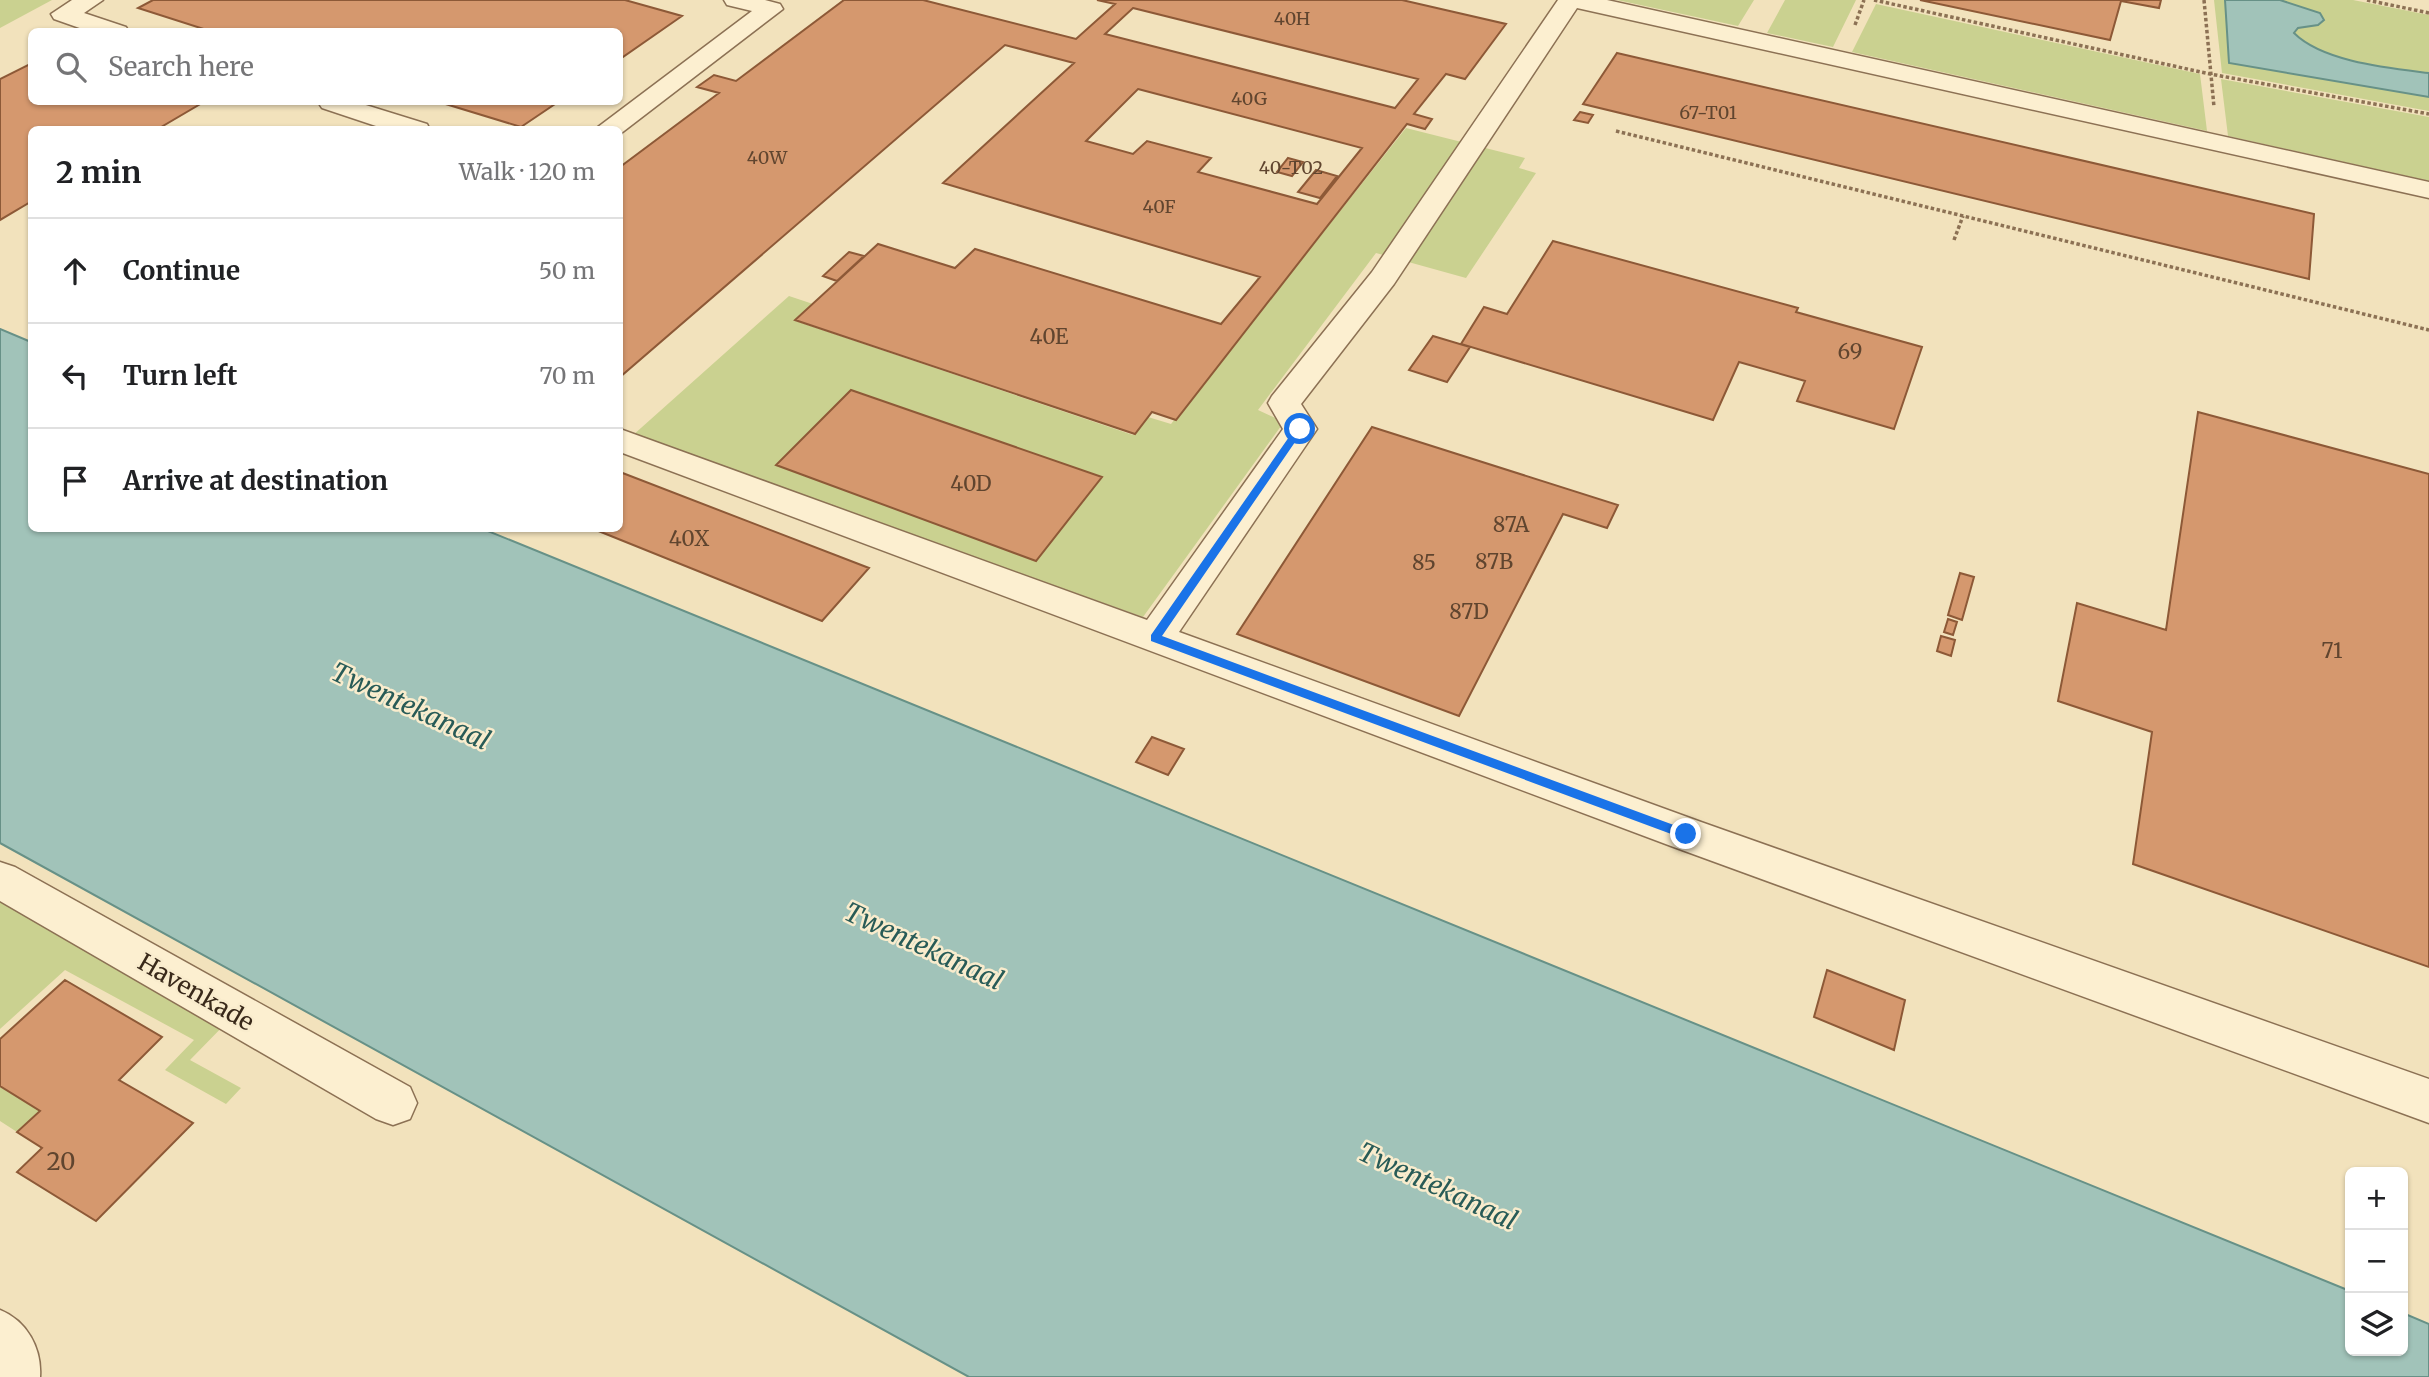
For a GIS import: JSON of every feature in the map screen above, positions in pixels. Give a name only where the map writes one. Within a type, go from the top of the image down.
[{"type":"street","points":[[90,0],[63,14],[105,28]]},
{"type":"street","points":[[612,126],[771,9],[736,0]]},
{"type":"street","points":[[1155,638],[1300,429],[1284,403],[1383,278],[1572,0],[2429,190]]},
{"type":"street","points":[[340,105],[405,126]]},
{"type":"street","points":[[623,441],[1686,834],[2429,1101]]},
{"type":"street","name":"Havenkade","points":[[0,880],[393,1103]]},
{"type":"street","points":[[0,1336],[15,1361],[14,1377]]},
{"type":"path","points":[[1874,0],[2210,74],[2429,114]]},
{"type":"path","points":[[2204,0],[2219,143]]},
{"type":"path","points":[[2367,0],[2429,13]]},
{"type":"path","points":[[2407,0],[2407,8]]},
{"type":"path","points":[[1616,131],[2429,330]]},
{"type":"path","points":[[1954,240],[1963,216]]},
{"type":"green space","points":[[0,0],[52,0],[0,28]]},
{"type":"green space","points":[[1617,0],[1754,0],[1738,26]]},
{"type":"green space","points":[[1785,0],[1856,0],[1833,47],[1767,33]]},
{"type":"green space","points":[[2214,0],[2225,0],[2230,63],[2429,97],[2429,111],[2222,73]]},
{"type":"green space","points":[[2280,0],[2353,0],[2429,15],[2429,73],[2376,66],[2340,58],[2323,51],[2294,33],[2298,28],[2318,25],[2324,20],[2320,13]]},
{"type":"green space","points":[[1876,4],[2200,74],[2207,131],[1852,52]]},
{"type":"green space","points":[[2221,79],[2429,117],[2429,181],[2228,136]]},
{"type":"green space","points":[[1406,128],[1525,158],[1519,168],[1536,173],[1466,278],[1376,253],[1258,410],[1284,422],[1143,617],[632,436],[789,296],[813,304],[796,321],[1133,435],[1148,417],[1171,424]]},
{"type":"green space","points":[[0,888],[231,1018],[190,1060],[241,1088],[226,1104],[165,1070],[194,1040],[65,970],[0,1029]]},
{"type":"green space","points":[[0,1087],[40,1111],[17,1132],[0,1121]]},
{"type":"water","points":[[2225,0],[2280,0],[2320,13],[2324,20],[2318,25],[2298,28],[2294,33],[2306,43],[2339,57],[2376,66],[2429,73],[2429,97],[2229,63]]},
{"type":"water","name":"Twentekanaal","points":[[0,329],[28,341],[28,532],[490,532],[2345,1289],[2345,1356],[2408,1356],[2408,1315],[2429,1324],[2429,1377],[969,1377],[0,843]]},
{"type":"building","points":[[153,0],[625,0],[682,16],[623,57],[623,28],[200,28],[138,8]]},
{"type":"building","points":[[844,0],[923,0],[1076,39],[1115,4],[1097,0],[1402,0],[1506,24],[1465,79],[1446,74],[1414,114],[1432,119],[1425,129],[1407,124],[1176,420],[1152,412],[1135,434],[795,320],[878,244],[955,268],[975,249],[1221,324],[1260,277],[943,183],[1074,63],[1005,45],[623,374],[623,165],[719,93],[697,87],[714,75],[736,81]],"holes":[[[1133,8],[1418,79],[1395,108],[1105,34]],[[1138,89],[1362,148],[1317,204],[1198,172],[1211,158],[1147,141],[1133,154],[1086,141]]]},
{"type":"building","points":[[1920,0],[2161,0],[2159,8],[2121,1],[2110,40]]},
{"type":"building","points":[[1617,53],[2314,214],[2309,279],[1583,104]]},
{"type":"building","points":[[28,65],[28,105],[199,105],[163,126],[28,126],[28,203],[0,220],[0,79]]},
{"type":"building","points":[[449,105],[554,105],[522,126]]},
{"type":"building","points":[[1580,112],[1593,115],[1588,123],[1574,120]]},
{"type":"building","points":[[1288,158],[1303,162],[1292,176],[1277,172]]},
{"type":"building","points":[[1316,170],[1337,176],[1320,198],[1298,192]]},
{"type":"building","points":[[1553,241],[1798,308],[1796,312],[1922,347],[1894,429],[1797,401],[1805,381],[1739,362],[1713,420],[1461,344],[1484,307],[1507,314]]},
{"type":"building","points":[[849,252],[864,256],[837,281],[823,276]]},
{"type":"building","points":[[1433,336],[1470,347],[1447,382],[1409,370]]},
{"type":"building","points":[[851,390],[1102,477],[1036,561],[776,465]]},
{"type":"building","points":[[2198,412],[2429,474],[2429,967],[2133,864],[2152,732],[2058,701],[2077,603],[2166,630]]},
{"type":"building","points":[[1372,427],[1618,505],[1607,528],[1563,514],[1459,716],[1237,634]]},
{"type":"building","points":[[623,473],[869,568],[822,621],[601,532],[623,532]]},
{"type":"building","points":[[1960,573],[1974,577],[1962,620],[1948,615]]},
{"type":"building","points":[[1948,619],[1957,622],[1953,635],[1944,632]]},
{"type":"building","points":[[1941,636],[1955,640],[1951,656],[1937,651]]},
{"type":"building","points":[[1152,737],[1184,749],[1168,775],[1136,762]]},
{"type":"building","points":[[1827,970],[1905,1000],[1894,1050],[1814,1017]]},
{"type":"building","points":[[65,980],[162,1037],[119,1080],[193,1123],[96,1221],[17,1172],[42,1148],[17,1132],[40,1111],[0,1086],[0,1039]]},
{"type":"route","points":[[1300,429],[1155,638],[1686,834]]}]
